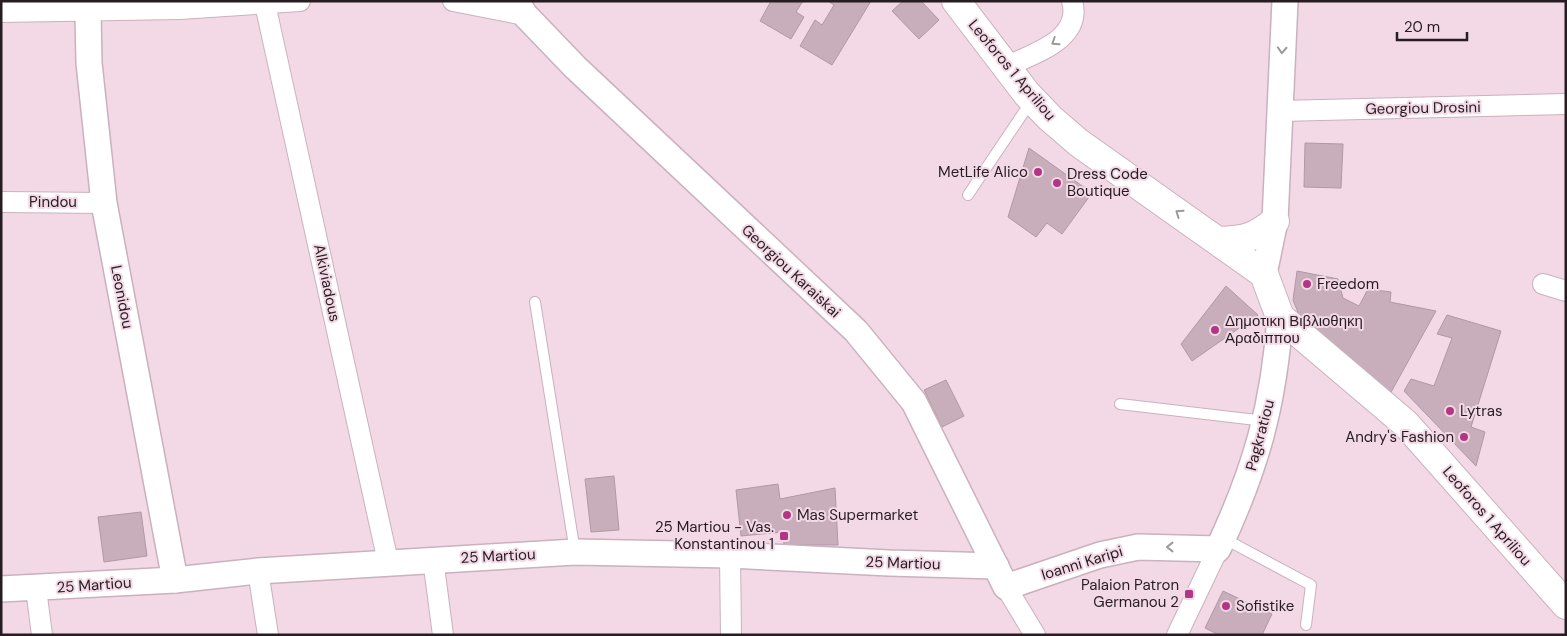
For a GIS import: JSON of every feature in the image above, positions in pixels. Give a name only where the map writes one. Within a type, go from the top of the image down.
[{"type":"main road","name":"Leoforos 1 Apriliou","points":[[956,1],[1006,66],[1050,118],[1079,143],[1264,274],[1280,317],[1406,424],[1564,599]]},
{"type":"main road","points":[[1219,242],[1244,240],[1261,234],[1275,222]]},
{"type":"street","points":[[1,12],[91,7],[265,4],[300,1]]},
{"type":"street","points":[[453,1],[520,8]]},
{"type":"street","points":[[1006,66],[1058,41],[1068,31],[1074,21],[1072,1]]},
{"type":"street","points":[[1264,274],[1275,222],[1285,1]]},
{"type":"street","name":"Alkiviadous","points":[[265,4],[388,562]]},
{"type":"street","name":"Leonidou","points":[[91,7],[89,63],[104,203],[175,580]]},
{"type":"street","name":"Georgiou Karaiskai","points":[[520,8],[575,67],[856,331],[914,402],[1001,576]]},
{"type":"street","name":"Georgiou Drosini","points":[[1280,111],[1566,104]]},
{"type":"street","name":"Pindou","points":[[1,202],[104,203]]},
{"type":"street","points":[[1543,284],[1566,291]]},
{"type":"street","name":"Pagkratiou","points":[[1221,543],[1243,495],[1266,421],[1276,367],[1280,317]]},
{"type":"street","points":[[1177,635],[1221,543]]},
{"type":"street","name":"Ioanni Karipi","points":[[1001,576],[1138,547],[1221,543]]},
{"type":"street","name":"25 Martiou","points":[[1,589],[36,589],[175,580],[258,571],[388,562],[575,552],[730,555],[889,564],[1001,576]]},
{"type":"street","points":[[730,555],[731,635]]},
{"type":"street","points":[[433,559],[443,635]]},
{"type":"street","points":[[258,571],[268,635]]},
{"type":"street","points":[[1001,576],[1035,635]]},
{"type":"street","points":[[36,589],[42,635]]},
{"type":"lane","points":[[968,194],[1033,99]]},
{"type":"lane","points":[[535,302],[575,552]]},
{"type":"lane","points":[[1120,404],[1266,421]]},
{"type":"lane","points":[[1221,543],[1312,586],[1306,625]]},
{"type":"building","points":[[771,1],[803,1],[796,12],[804,17],[791,39],[760,21]]},
{"type":"building","points":[[828,1],[871,1],[832,65],[800,46],[815,20],[822,25],[834,5]]},
{"type":"building","points":[[903,1],[921,1],[939,20],[919,39],[892,11]]},
{"type":"building","points":[[1305,143],[1343,144],[1341,188],[1304,187]]},
{"type":"building","points":[[1029,148],[1092,193],[1062,234],[1047,223],[1036,237],[1008,217]]},
{"type":"building","points":[[1297,271],[1338,279],[1343,298],[1359,306],[1368,289],[1391,292],[1390,302],[1436,311],[1390,394],[1299,315],[1293,300]]},
{"type":"building","name":"Δημοτικη Βιβλιοθηκη Αραδιππου","points":[[1226,286],[1258,315],[1192,361],[1181,344]]},
{"type":"building","points":[[1447,315],[1501,331],[1471,427],[1485,432],[1476,466],[1404,391],[1411,379],[1434,386],[1452,338],[1437,334]]},
{"type":"building","points":[[946,380],[964,416],[942,427],[924,390]]},
{"type":"building","points":[[614,476],[619,530],[591,532],[585,479]]},
{"type":"building","name":"Mas Supermarket","points":[[778,484],[780,499],[835,488],[838,545],[784,545],[783,532],[741,536],[736,490]]},
{"type":"building","points":[[141,512],[147,556],[104,562],[98,517]]},
{"type":"building","points":[[1223,591],[1272,614],[1262,635],[1219,635],[1205,628]]},
{"type":"place","name":"MetLife Alico","points":[[1038,172]]},
{"type":"place","name":"Dress Code Boutique","points":[[1057,183]]},
{"type":"place","name":"Freedom","points":[[1307,284]]},
{"type":"place","name":"Δημοτικη Βιβλιοθηκη Αραδιππου","points":[[1215,330]]},
{"type":"place","name":"Lytras","points":[[1450,411]]},
{"type":"place","name":"Andry's Fashion","points":[[1464,437]]},
{"type":"place","name":"Mas Supermarket","points":[[787,515]]},
{"type":"place","name":"25 Martiou - Vas. Konstantinou 1","points":[[784,536]]},
{"type":"place","name":"Palaion Patron Germanou 2","points":[[1189,594]]},
{"type":"place","name":"Sofistike","points":[[1226,606]]}]
